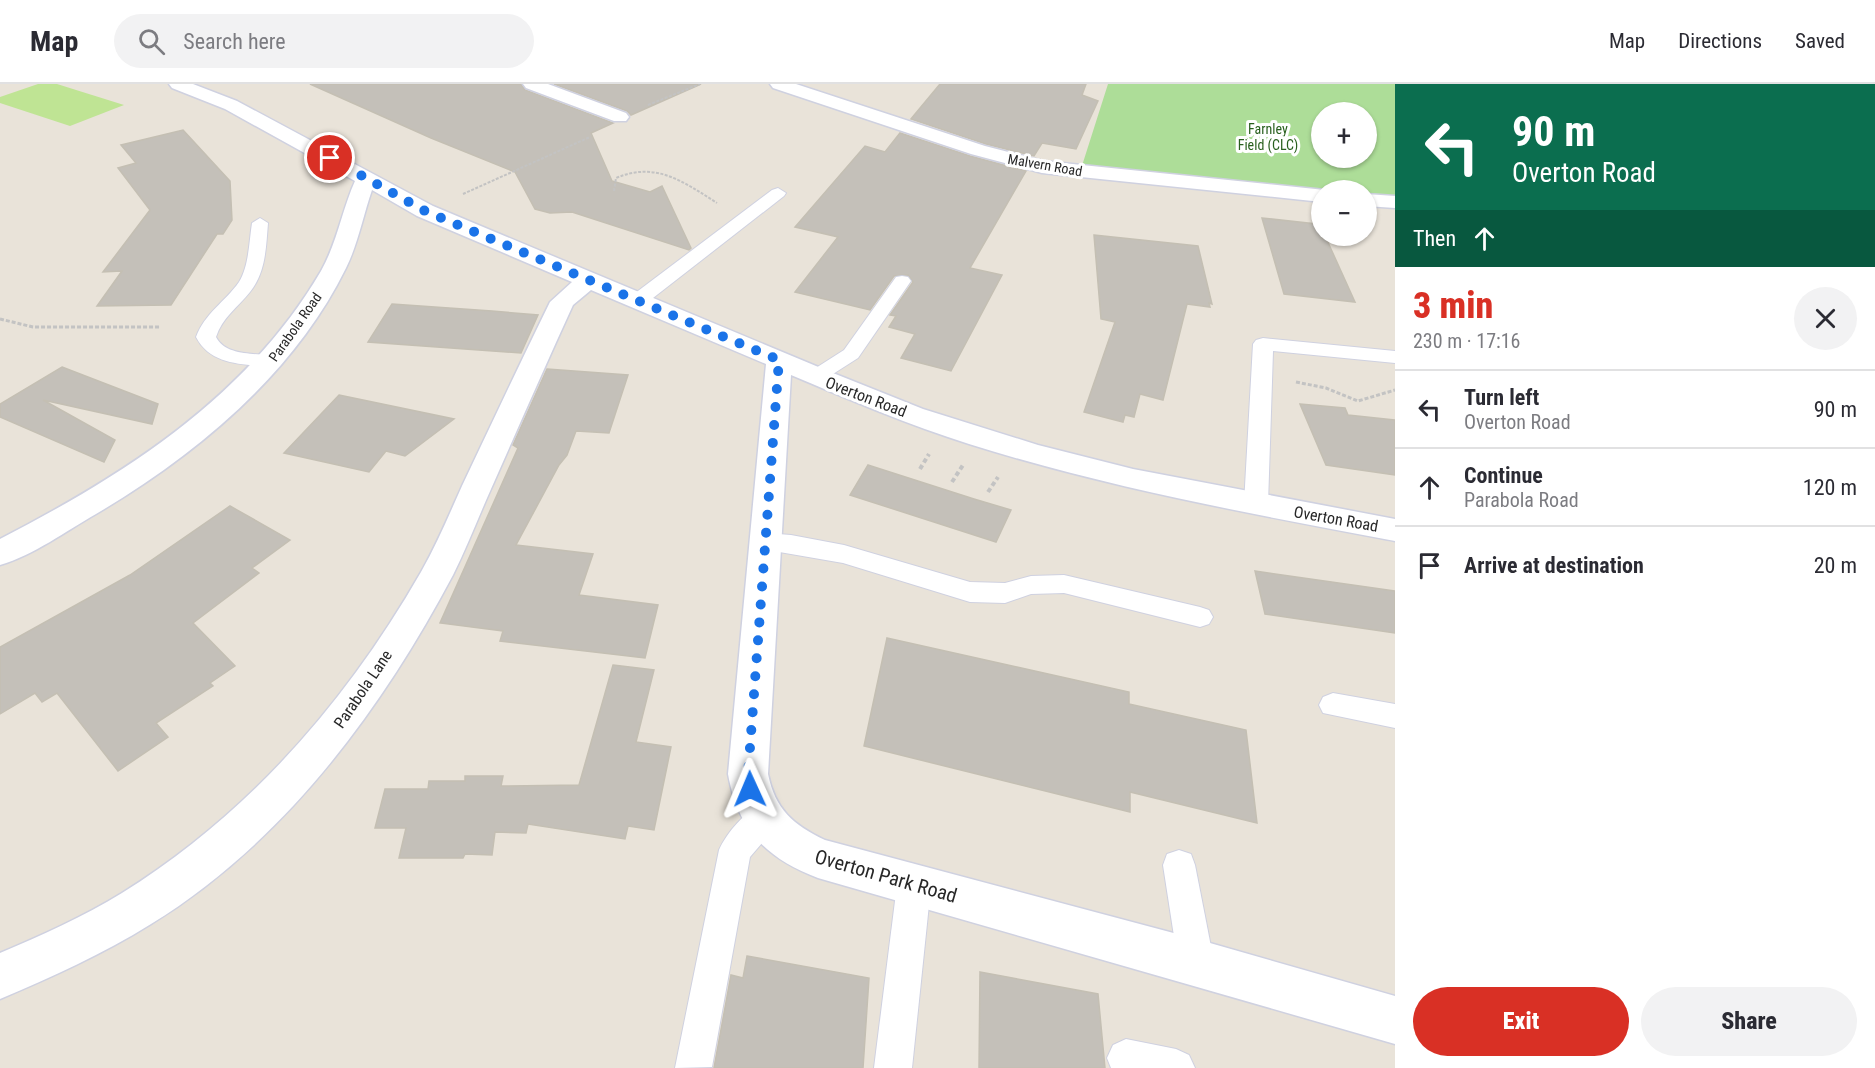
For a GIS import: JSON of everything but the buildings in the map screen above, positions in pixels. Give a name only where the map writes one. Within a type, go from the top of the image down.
[{"type":"street","points":[[178,84],[231,105],[366,179]]},
{"type":"street","points":[[532,84],[620,117]]},
{"type":"street","name":"Malvern Road","points":[[779,84],[843,97],[978,150],[1042,167],[1311,195]]},
{"type":"street","name":"Overton Road","points":[[366,179],[425,211],[815,377],[921,418],[1016,448],[1122,477],[1395,530]]},
{"type":"street","name":"Parabola Road","points":[[0,553],[92,502],[178,445],[243,390],[272,361],[310,310],[335,266],[366,179]]},
{"type":"street","points":[[1377,201],[1395,202]]},
{"type":"street","name":"Parabola Lane","points":[[0,976],[84,940],[140,908],[223,845],[269,805],[341,725],[372,680],[436,575],[562,302],[588,280]]},
{"type":"street","name":"Overton Park Road","points":[[779,360],[748,774],[755,803],[776,834],[791,846],[818,858],[1196,962],[1395,1020]]},
{"type":"lane","points":[[637,301],[778,193]]},
{"type":"lane","points":[[260,224],[252,272],[247,282],[210,325],[206,337],[211,347],[219,352],[272,361]]},
{"type":"lane","points":[[815,377],[851,354],[902,281]]},
{"type":"lane","points":[[1256,504],[1263,344],[1395,357]]},
{"type":"lane","points":[[765,542],[791,544],[844,554],[970,592],[1005,593],[1031,585],[1064,584],[1200,617]]},
{"type":"lane","points":[[1333,705],[1395,716]]},
{"type":"lane","points":[[693,1067],[735,850],[765,817]]},
{"type":"lane","points":[[1179,866],[1196,962]]},
{"type":"lane","points":[[893,1068],[914,885]]},
{"type":"lane","points":[[1126,1059],[1176,1068]]},
{"type":"path","points":[[425,211],[621,123],[620,117],[700,84]]},
{"type":"path","points":[[614,191],[616,178],[625,173],[652,170],[672,175],[720,205]]},
{"type":"path","points":[[0,319],[33,327],[161,327]]},
{"type":"path","points":[[1262,376],[1326,388],[1358,401],[1395,390]]},
{"type":"path","points":[[920,469],[926,459]]},
{"type":"path","points":[[952,482],[958,471]]},
{"type":"path","points":[[988,492],[993,484]]},
{"type":"green space","points":[[38,84],[57,84],[124,105],[70,126],[0,103],[0,97]]},
{"type":"green space","name":"Farnley Field (CLC)","points":[[1108,84],[1395,84],[1395,202],[1377,201],[1377,180],[1311,180],[1311,189],[1080,172]]},
{"type":"route","points":[[330,158],[425,211],[779,360],[748,774],[750,789]]}]
